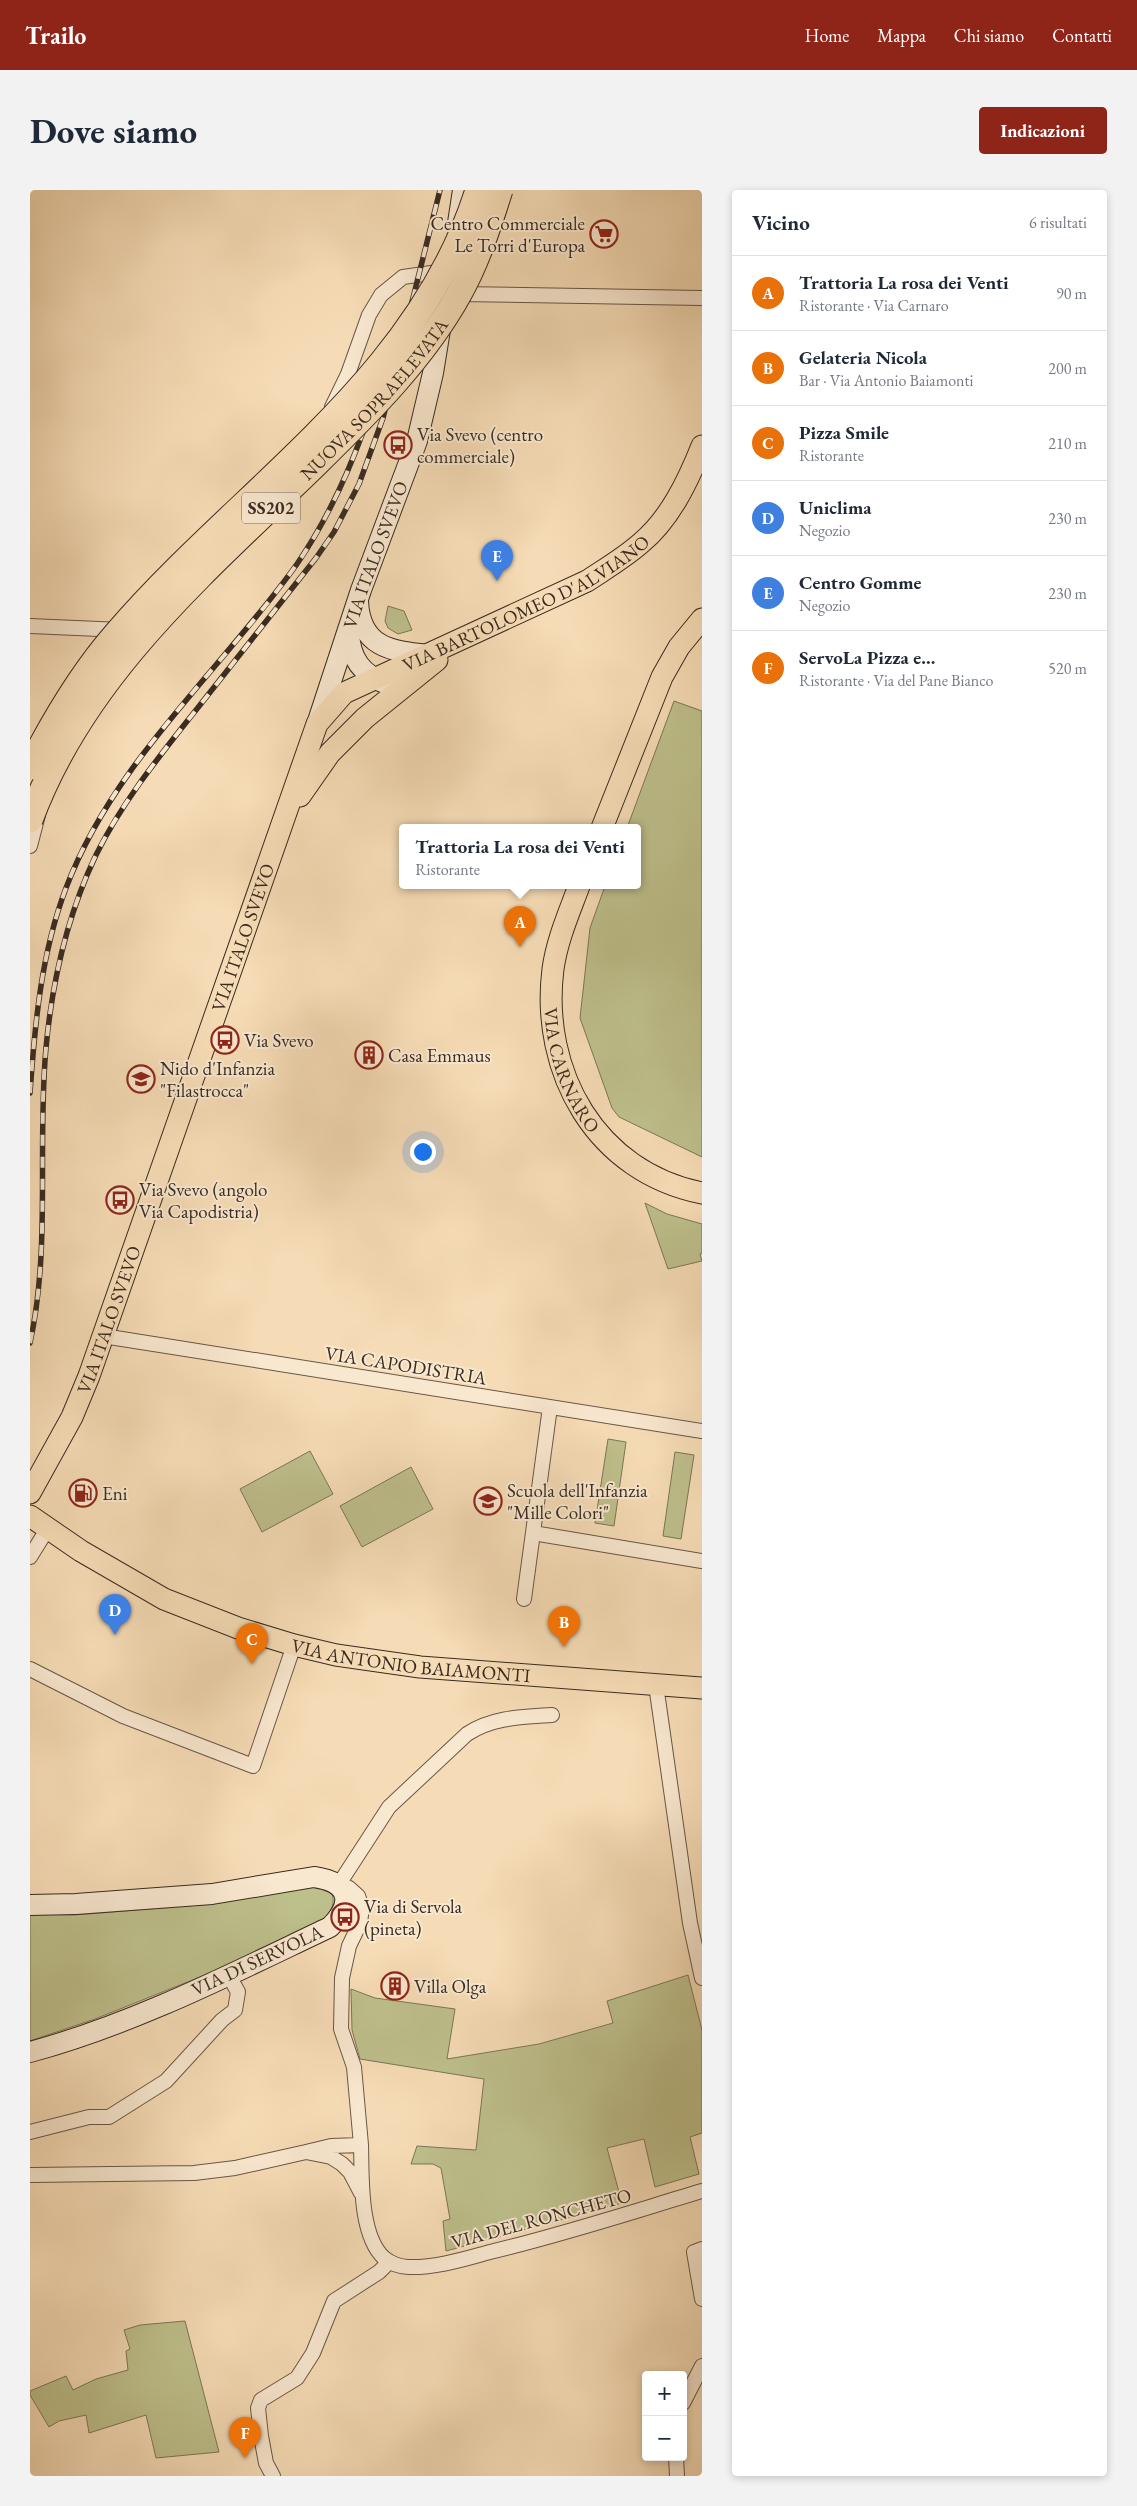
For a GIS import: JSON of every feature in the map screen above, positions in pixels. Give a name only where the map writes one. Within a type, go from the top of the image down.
[{"type":"highway","name":"NUOVA SOPRAELEVATA","points":[[30,767],[52,724],[82,678],[116,634],[184,561],[315,437],[358,391],[403,336],[439,282],[466,225],[478,190]]},
{"type":"highway","name":"NUOVA SOPRAELEVATA","points":[[30,820],[38,797],[72,732],[132,648],[200,576],[374,406],[422,350],[460,294],[486,232],[500,190]]},
{"type":"main road","name":"VIA ITALO SVEVO","points":[[30,1493],[72,1417],[103,1336],[285,818],[348,628],[417,441],[433,372],[463,190]]},
{"type":"main road","name":"VIA ITALO SVEVO","points":[[433,372],[469,261],[486,190]]},
{"type":"main road","name":"VIA BARTOLOMEO D'ALVIANO","points":[[317,724],[344,693],[467,638],[587,581],[642,542],[664,517],[678,496],[691,473],[702,446]]},
{"type":"main road","points":[[358,600],[358,616],[362,626],[375,640],[400,652],[428,655]]},
{"type":"main road","points":[[604,824],[662,677],[679,647],[702,619]]},
{"type":"main road","points":[[348,628],[349,647],[356,662],[374,679],[392,686],[407,683]]},
{"type":"main road","points":[[285,818],[330,753],[365,718],[407,683],[467,638]]},
{"type":"main road","name":"VIA CARNARO","points":[[578,889],[556,951],[551,995],[555,1042],[570,1090],[582,1113],[600,1135],[621,1155],[667,1182],[702,1193]]},
{"type":"main road","name":"VIA ANTONIO BAIAMONTI","points":[[30,1516],[80,1551],[142,1588],[185,1609],[294,1645],[336,1655],[420,1667],[702,1688]]},
{"type":"main road","points":[[36,1904],[212,1894],[314,1877],[329,1879],[339,1884]]},
{"type":"main road","name":"VIA DI SERVOLA","points":[[30,2052],[83,2036],[140,2013],[330,1927],[345,1906],[345,1894],[339,1884]]},
{"type":"street","points":[[30,846],[52,771],[69,733],[102,673],[130,630],[303,464],[348,374],[368,315],[381,295],[403,276],[450,270]]},
{"type":"street","points":[[458,294],[702,298]]},
{"type":"street","points":[[30,626],[130,630]]},
{"type":"street","name":"VIA CAPODISTRIA","points":[[103,1336],[702,1431]]},
{"type":"street","points":[[524,1599],[550,1407]]},
{"type":"street","points":[[30,1557],[48,1528]]},
{"type":"street","points":[[533,1533],[702,1561]]},
{"type":"street","points":[[30,1669],[123,1716],[253,1766],[294,1645]]},
{"type":"street","points":[[656,1685],[690,1923],[702,1978]]},
{"type":"street","points":[[273,2476],[266,2464],[261,2436],[258,2408],[261,2400],[297,2378],[313,2353],[334,2301],[379,2272],[389,2262],[377,2250],[370,2235],[363,2197],[361,2145],[354,2067],[341,2029],[342,1978],[349,1946],[360,1923],[362,1907],[358,1896],[349,1888],[339,1884],[389,1807],[467,1734],[478,1727],[505,1719],[552,1715]]},
{"type":"street","points":[[30,2132],[89,2117],[109,2117],[166,2081],[222,2020],[235,2010],[238,1992],[228,1974]]},
{"type":"street","points":[[30,2175],[194,2173],[235,2168],[330,2146],[361,2145]]},
{"type":"street","points":[[306,2152],[331,2157],[342,2164],[350,2172],[363,2197]]},
{"type":"street","name":"VIA DEL RONCHETO","points":[[389,2262],[408,2268],[441,2264],[533,2242],[702,2192]]},
{"type":"street","points":[[702,2249],[694,2252],[702,2300]]},
{"type":"street","points":[[687,2396],[702,2366]]},
{"type":"street","points":[[676,2461],[677,2476]]},
{"type":"green space","points":[[388,606],[404,611],[412,630],[398,634],[388,628],[385,621]]},
{"type":"green space","points":[[674,701],[702,711],[702,1157],[619,1117],[612,1108],[580,1018],[590,928],[604,889],[641,889],[641,824],[628,824]]},
{"type":"green space","points":[[645,1203],[667,1214],[702,1224],[702,1253],[700,1254],[702,1261],[668,1269]]},
{"type":"green space","points":[[608,1439],[626,1442],[614,1526],[595,1523]]},
{"type":"green space","points":[[310,1451],[333,1494],[262,1532],[240,1489]]},
{"type":"green space","points":[[675,1452],[694,1455],[681,1539],[663,1536]]},
{"type":"green space","points":[[411,1467],[433,1509],[362,1547],[340,1506]]},
{"type":"green space","points":[[315,1886],[332,1892],[332,1907],[324,1919],[225,1967],[95,2019],[30,2041],[30,1914],[74,1915],[212,1904]]},
{"type":"green space","points":[[688,1975],[702,2030],[702,2133],[690,2137],[699,2174],[655,2187],[644,2139],[607,2148],[622,2203],[446,2251],[443,2221],[450,2219],[441,2168],[433,2164],[411,2164],[417,2146],[476,2150],[484,2079],[360,2059],[352,2030],[351,1989],[375,1998],[455,2009],[447,2059],[539,2044],[613,2023],[607,2001]]},
{"type":"green space","points":[[185,2321],[219,2452],[156,2458],[146,2415],[89,2433],[86,2415],[59,2421],[49,2427],[30,2395],[30,2391],[66,2376],[73,2390],[96,2379],[128,2370],[126,2351],[130,2349],[124,2330],[140,2325]]},
{"type":"railway","points":[[30,1343],[40,1270],[46,1048],[52,999],[62,950],[77,902],[96,855],[118,815],[144,777],[316,558],[334,532],[359,484],[383,418],[440,190]]},
{"type":"railway","points":[[30,1093],[34,1041],[45,963],[57,913],[87,842],[112,799],[140,758],[267,604],[297,564],[317,533],[334,500],[363,432]]},
{"type":"place","name":"Centro Commerciale Le Torri d'Europa","points":[[604,234]]},
{"type":"place","name":"Via Svevo (centro commerciale)","points":[[398,445]]},
{"type":"place","name":"Centro Gomme","points":[[497,581]]},
{"type":"place","name":"Trattoria La rosa dei Venti","points":[[520,947]]},
{"type":"place","name":"Via Svevo","points":[[225,1040]]},
{"type":"place","name":"Casa Emmaus","points":[[369,1055]]},
{"type":"place","name":"Nido d'Infanzia \"Filastrocca\"","points":[[141,1079]]},
{"type":"place","name":"Via Svevo (angolo Via Capodistria)","points":[[120,1200]]},
{"type":"place","name":"Eni","points":[[83,1493]]},
{"type":"place","name":"Scuola dell'Infanzia \"Mille Colori\"","points":[[488,1501]]},
{"type":"place","name":"Uniclima","points":[[115,1635]]},
{"type":"place","name":"Gelateria Nicola","points":[[564,1647]]},
{"type":"place","name":"Pizza Smile","points":[[252,1664]]},
{"type":"place","name":"Via di Servola (pineta)","points":[[345,1917]]},
{"type":"place","name":"Villa Olga","points":[[395,1986]]},
{"type":"place","name":"ServoLa Pizza e...","points":[[245,2458]]}]
